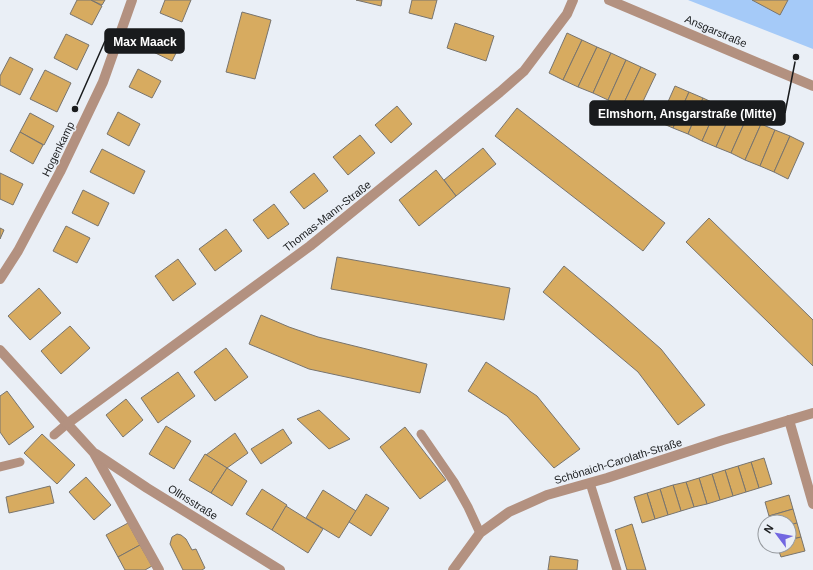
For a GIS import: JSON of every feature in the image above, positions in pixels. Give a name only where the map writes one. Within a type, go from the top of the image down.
[{"type":"street","name":"Hogenkamp","points":[[0,279],[18,251],[57,179],[103,82],[132,0]]},
{"type":"street","name":"Thomas-Mann-Straße","points":[[68,423],[310,246],[500,92],[524,71],[567,14],[573,0]]},
{"type":"street","name":"Ansgarstraße","points":[[609,0],[813,86]]},
{"type":"street","name":"Ollnsstraße","points":[[0,350],[94,453],[159,570]]},
{"type":"street","name":"Schönaich-Carolath-Straße","points":[[453,570],[480,533],[509,512],[547,495],[590,483],[813,412]]},
{"type":"street","points":[[789,420],[813,504]]},
{"type":"street","name":"Ollnsstraße","points":[[94,453],[147,488],[280,570]]},
{"type":"lane","points":[[54,435],[68,423]]},
{"type":"lane","points":[[421,434],[454,482],[468,506],[480,533]]},
{"type":"lane","points":[[0,467],[20,462]]},
{"type":"lane","points":[[590,483],[618,570]]},
{"type":"shaded area","points":[[688,0],[813,0],[813,49]]},
{"type":"building","points":[[77,0],[91,0],[102,6],[92,25],[70,14]]},
{"type":"building","points":[[91,0],[105,0],[102,5]]},
{"type":"building","points":[[165,0],[191,0],[182,22],[160,13]]},
{"type":"building","points":[[356,0],[382,0],[381,6]]},
{"type":"building","points":[[412,0],[437,0],[432,19],[409,13]]},
{"type":"building","points":[[752,0],[788,0],[780,15]]},
{"type":"building","points":[[242,12],[271,20],[255,79],[226,72]]},
{"type":"building","points":[[455,23],[494,36],[486,61],[447,48]]},
{"type":"building","points":[[156,30],[181,43],[172,61],[147,49]]},
{"type":"building","points":[[567,33],[582,40],[563,80],[549,73]]},
{"type":"building","points":[[66,34],[89,45],[77,70],[54,58]]},
{"type":"building","points":[[582,40],[597,47],[578,87],[563,80]]},
{"type":"building","points":[[597,47],[611,53],[593,93],[578,87]]},
{"type":"building","points":[[611,53],[626,60],[608,100],[593,93]]},
{"type":"building","points":[[10,57],[33,69],[20,95],[0,85],[0,76]]},
{"type":"building","points":[[626,60],[641,67],[622,107],[608,100]]},
{"type":"building","points":[[641,67],[656,74],[637,114],[622,107]]},
{"type":"building","points":[[138,69],[161,81],[152,98],[129,87]]},
{"type":"building","points":[[45,70],[71,83],[57,112],[30,99]]},
{"type":"building","points":[[675,86],[689,92],[673,128],[659,122]]},
{"type":"building","points":[[689,92],[703,98],[688,134],[673,128]]},
{"type":"building","points":[[703,98],[718,105],[702,141],[688,134]]},
{"type":"building","points":[[718,105],[732,111],[716,147],[702,141]]},
{"type":"building","points":[[397,106],[412,124],[391,143],[375,125]]},
{"type":"building","points":[[517,108],[665,223],[643,251],[495,136]]},
{"type":"building","points":[[732,111],[747,117],[731,153],[716,147]]},
{"type":"building","points":[[118,112],[140,124],[129,146],[107,134]]},
{"type":"building","points":[[30,113],[54,126],[44,145],[20,132]]},
{"type":"building","points":[[747,117],[761,124],[745,160],[731,153]]},
{"type":"building","points":[[761,124],[775,130],[760,166],[745,160]]},
{"type":"building","points":[[775,130],[790,136],[774,172],[760,166]]},
{"type":"building","points":[[20,132],[43,145],[33,164],[10,151]]},
{"type":"building","points":[[360,135],[375,153],[348,175],[333,157]]},
{"type":"building","points":[[790,136],[804,143],[788,179],[774,172]]},
{"type":"building","points":[[483,148],[496,164],[456,196],[444,180]]},
{"type":"building","points":[[102,149],[145,171],[134,194],[90,172]]},
{"type":"building","points":[[436,170],[456,196],[419,226],[399,200]]},
{"type":"building","points":[[0,173],[23,184],[13,205],[0,199]]},
{"type":"building","points":[[314,173],[328,191],[304,209],[290,192]]},
{"type":"building","points":[[83,190],[109,203],[98,226],[72,213]]},
{"type":"building","points":[[274,204],[289,224],[268,239],[253,220]]},
{"type":"building","points":[[709,218],[813,320],[813,366],[686,242]]},
{"type":"building","points":[[66,226],[90,238],[77,263],[53,251]]},
{"type":"building","points":[[0,228],[4,230],[0,239]]},
{"type":"building","points":[[226,229],[242,251],[215,271],[199,249]]},
{"type":"building","points":[[337,257],[510,288],[504,320],[331,289]]},
{"type":"building","points":[[178,259],[196,284],[173,301],[155,276]]},
{"type":"building","points":[[564,266],[661,349],[705,405],[678,425],[638,372],[543,292]]},
{"type":"building","points":[[39,288],[61,313],[30,340],[8,316]]},
{"type":"building","points":[[261,315],[318,337],[427,364],[420,393],[309,369],[249,344]]},
{"type":"building","points":[[70,326],[90,348],[61,374],[41,351]]},
{"type":"building","points":[[226,348],[248,377],[215,401],[194,372]]},
{"type":"building","points":[[486,362],[537,396],[580,449],[554,468],[507,416],[468,391]]},
{"type":"building","points":[[178,372],[195,396],[158,423],[141,398]]},
{"type":"building","points":[[7,391],[34,427],[9,445],[0,432],[0,396]]},
{"type":"building","points":[[126,399],[143,420],[123,437],[106,415]]},
{"type":"building","points":[[319,410],[350,439],[329,449],[297,419]]},
{"type":"building","points":[[166,426],[191,441],[174,469],[149,454]]},
{"type":"building","points":[[405,427],[446,480],[420,499],[380,447]]},
{"type":"building","points":[[283,429],[292,443],[261,464],[251,449]]},
{"type":"building","points":[[235,433],[248,453],[227,468],[206,455]]},
{"type":"building","points":[[42,434],[75,465],[57,484],[24,453]]},
{"type":"building","points":[[205,454],[227,468],[211,493],[189,480]]},
{"type":"building","points":[[764,458],[772,484],[759,488],[751,462]]},
{"type":"building","points":[[751,462],[759,488],[746,492],[738,466]]},
{"type":"building","points":[[738,466],[746,492],[733,496],[725,470]]},
{"type":"building","points":[[227,468],[247,481],[232,506],[211,493]]},
{"type":"building","points":[[725,470],[733,496],[720,500],[712,474]]},
{"type":"building","points":[[712,474],[720,500],[707,504],[699,478]]},
{"type":"building","points":[[86,477],[111,505],[94,520],[69,492]]},
{"type":"building","points":[[699,478],[707,504],[694,507],[686,482]]},
{"type":"building","points":[[686,482],[694,507],[681,511],[673,485]]},
{"type":"building","points":[[673,485],[681,511],[668,515],[660,489]]},
{"type":"building","points":[[50,486],[54,503],[9,513],[6,497]]},
{"type":"building","points":[[262,489],[287,505],[272,530],[246,514]]},
{"type":"building","points":[[660,489],[668,515],[655,519],[647,493]]},
{"type":"building","points":[[323,490],[356,511],[339,538],[306,518]]},
{"type":"building","points":[[647,493],[655,519],[642,523],[634,497]]},
{"type":"building","points":[[366,494],[389,508],[371,536],[349,522]]},
{"type":"building","points":[[789,495],[793,509],[776,514],[768,514],[765,502]]},
{"type":"building","points":[[286,506],[323,529],[308,553],[272,530]]},
{"type":"building","points":[[793,509],[794,514],[776,514]]},
{"type":"building","points":[[128,523],[140,545],[118,557],[106,535]]},
{"type":"building","points":[[797,523],[801,537],[797,538]]},
{"type":"building","points":[[632,524],[646,570],[627,570],[615,530]]},
{"type":"building","points":[[177,534],[186,539],[192,550],[196,549],[205,568],[202,570],[183,570],[170,544],[172,537]]},
{"type":"building","points":[[801,537],[805,551],[797,553],[797,538]]},
{"type":"building","points":[[140,545],[152,566],[145,570],[125,570],[118,557]]},
{"type":"building","points":[[780,554],[793,554],[781,557]]},
{"type":"building","points":[[550,556],[578,560],[577,570],[548,570]]},
{"type":"place","name":"Elmshorn, Ansgarstraße (Mitte)","points":[[796,57]]},
{"type":"place","name":"Max Maack","points":[[75,109]]}]
